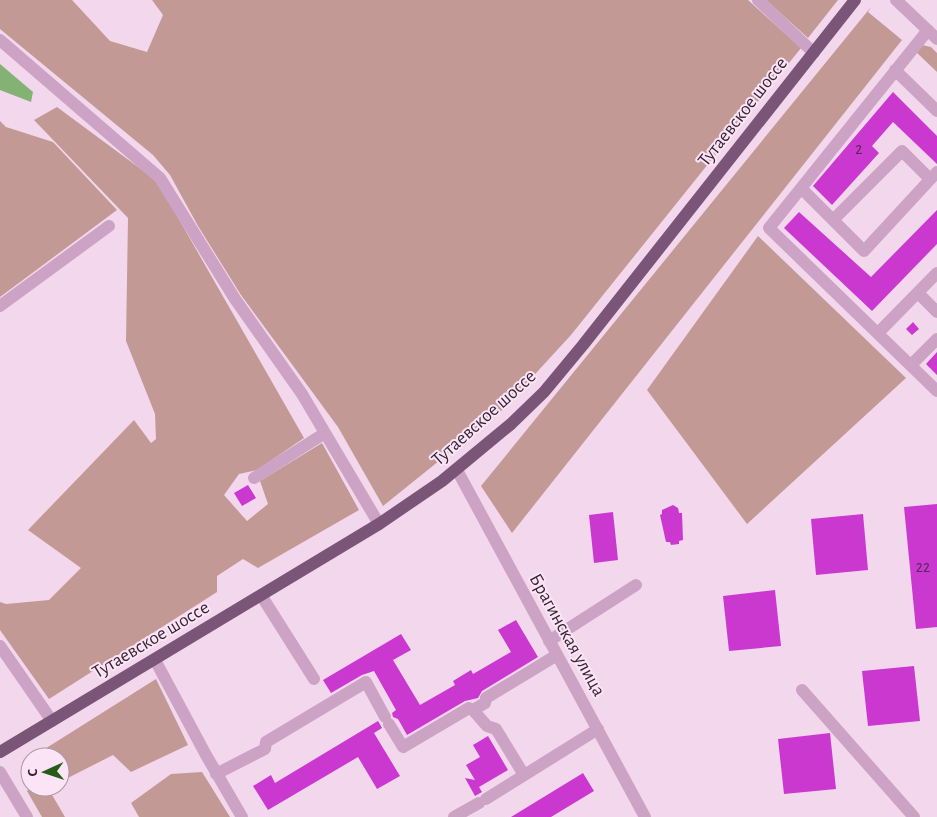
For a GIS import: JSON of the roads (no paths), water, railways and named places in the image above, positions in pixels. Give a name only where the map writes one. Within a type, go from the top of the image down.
[{"type":"main road","name":"Тутаевское шоссе","points":[[0,752],[379,524],[457,470],[484,448],[544,392],[855,0]]},
{"type":"street","points":[[758,0],[814,52]]},
{"type":"street","points":[[896,0],[937,40]]},
{"type":"street","points":[[928,30],[769,228],[937,391]]},
{"type":"street","points":[[0,40],[160,178],[234,299],[302,394],[379,524]]},
{"type":"street","points":[[895,70],[937,111]]},
{"type":"street","points":[[801,188],[833,220],[864,251],[934,175],[902,151],[833,220]]},
{"type":"street","points":[[0,306],[109,226]]},
{"type":"street","points":[[878,333],[937,272]]},
{"type":"street","points":[[918,292],[937,312]]},
{"type":"street","points":[[911,365],[937,339]]},
{"type":"street","points":[[254,478],[325,433]]},
{"type":"street","name":"Брагинская улица","points":[[457,470],[646,817]]},
{"type":"street","points":[[549,641],[636,585]]},
{"type":"street","points":[[261,595],[314,679]]},
{"type":"street","points":[[0,646],[52,721]]},
{"type":"street","points":[[473,710],[485,703],[486,698],[557,654]]},
{"type":"street","points":[[155,660],[216,774],[242,817]]},
{"type":"street","points":[[216,774],[240,763],[265,748],[266,742],[366,682],[402,747],[469,708],[487,726],[496,730],[524,775]]},
{"type":"street","points":[[802,690],[914,817]]},
{"type":"street","points":[[454,817],[598,729]]},
{"type":"street","points":[[0,772],[27,817]]}]
